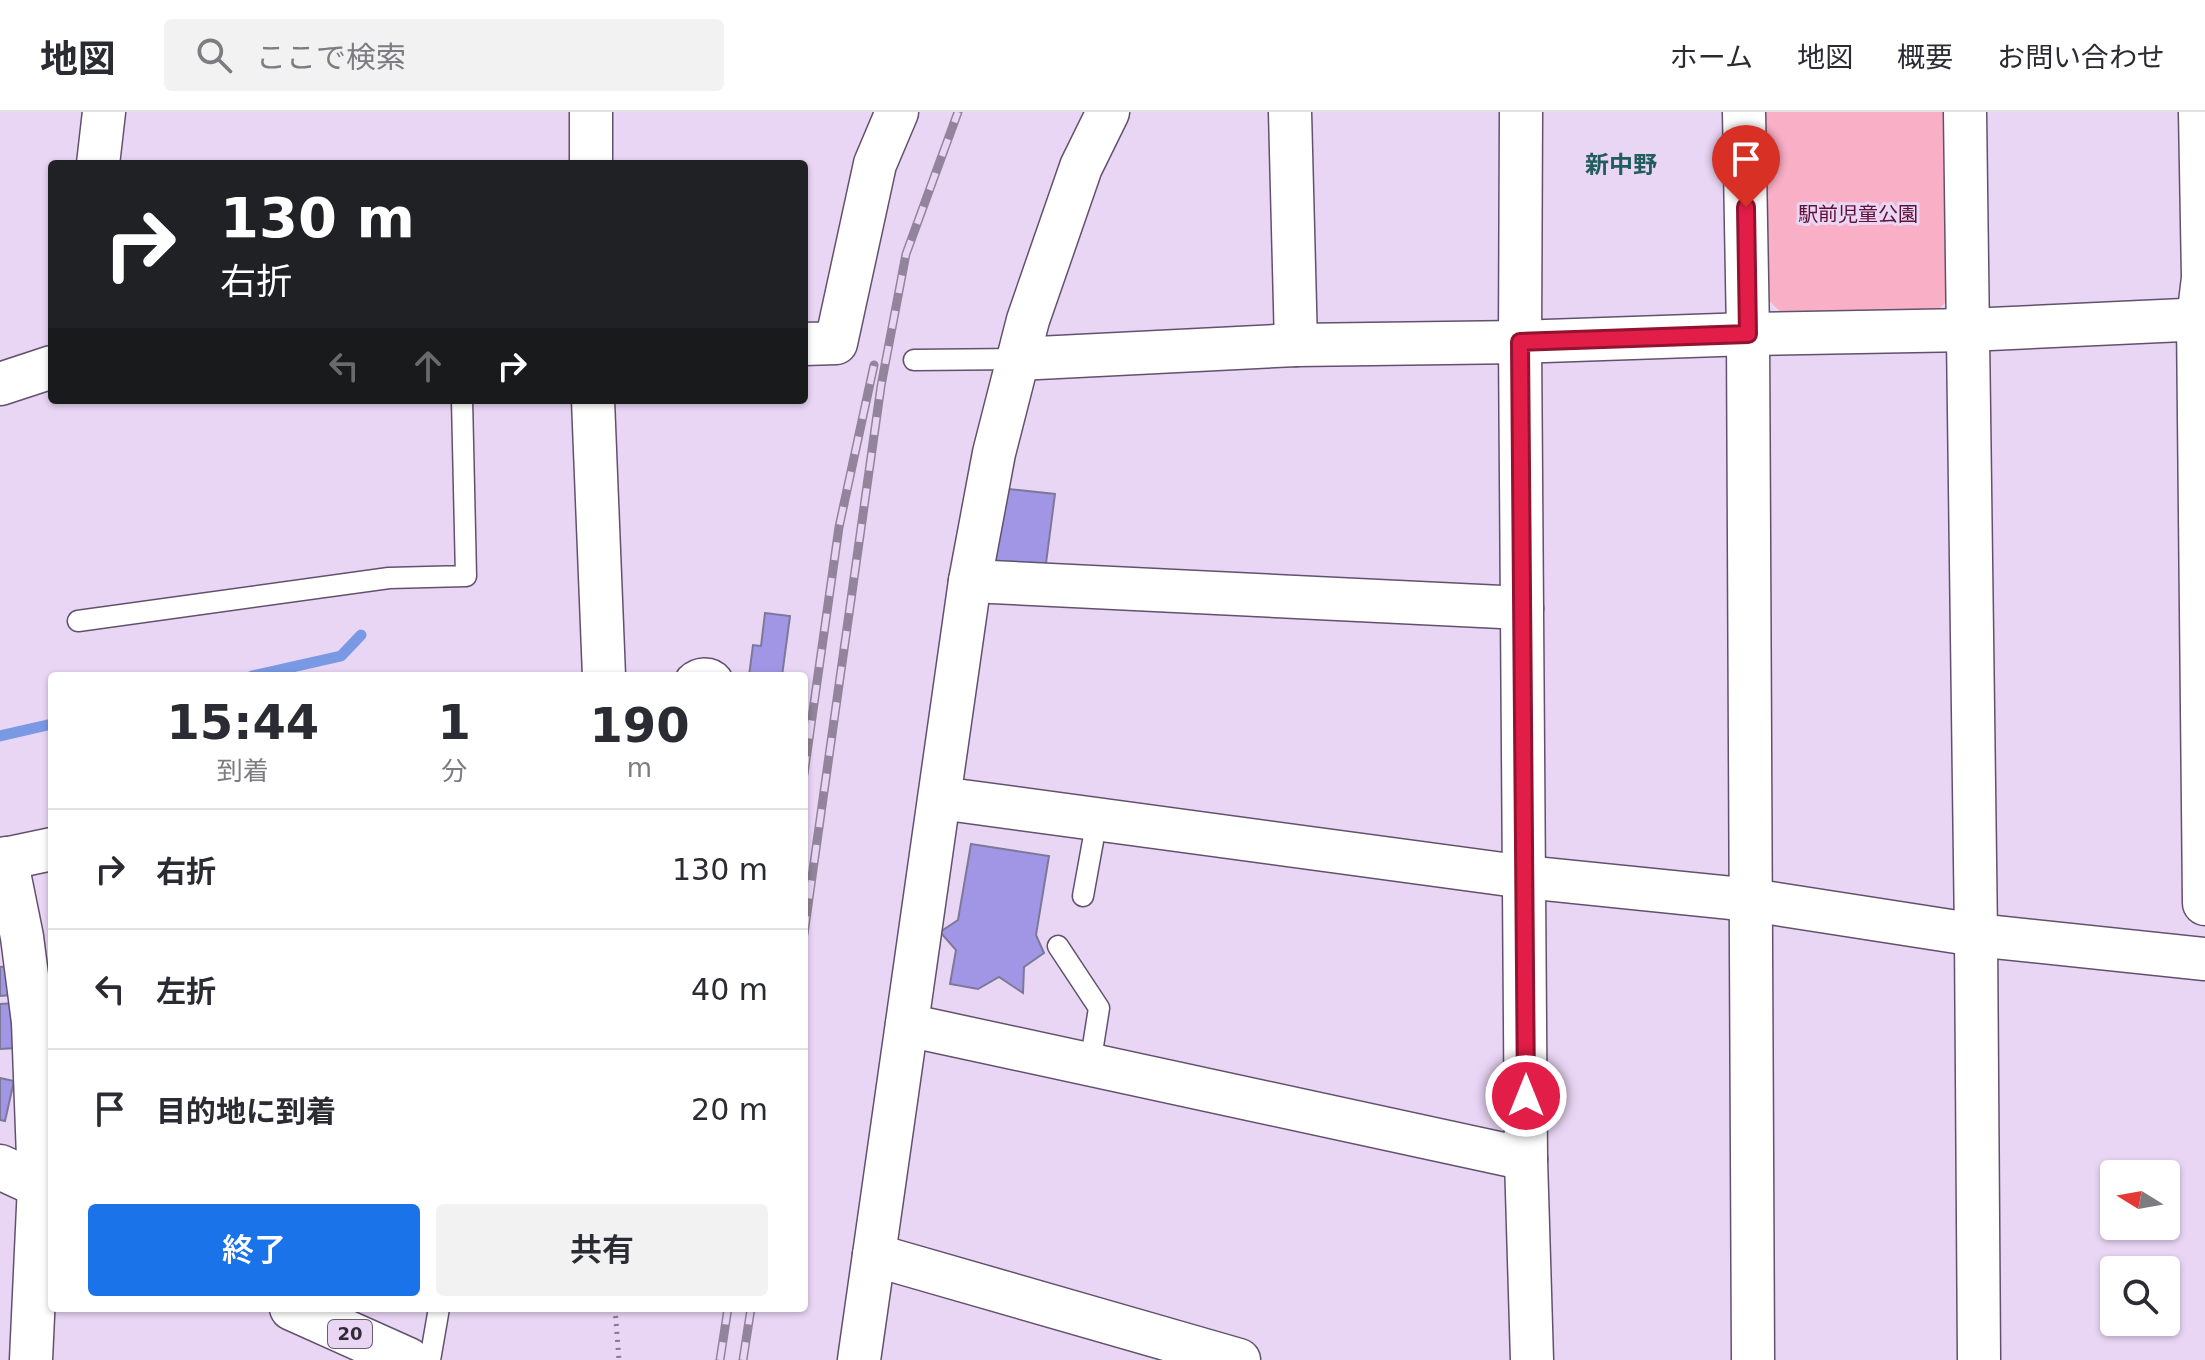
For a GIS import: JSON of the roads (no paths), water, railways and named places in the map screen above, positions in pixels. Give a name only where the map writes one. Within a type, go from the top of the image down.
[{"type":"street","points":[[98,160],[104,112]]},
{"type":"street","points":[[591,112],[591,160]]},
{"type":"street","points":[[808,344],[836,343],[875,164],[897,112]]},
{"type":"street","points":[[859,1360],[970,581],[994,453],[1028,320],[1081,167],[1108,112]]},
{"type":"street","points":[[1290,112],[1296,345]]},
{"type":"street","points":[[1521,112],[1526,1159],[1532,1360]]},
{"type":"street","points":[[1744,112],[1753,1360]]},
{"type":"street","points":[[1965,112],[1979,1360]]},
{"type":"street","points":[[2202,121],[2205,903]]},
{"type":"street","points":[[1018,359],[1296,345],[1968,330],[2202,319]]},
{"type":"street","points":[[0,384],[48,368]]},
{"type":"street","points":[[593,404],[604,672]]},
{"type":"street","points":[[970,581],[1522,608]]},
{"type":"street","points":[[940,798],[1524,877],[1751,900],[1976,935],[2205,959]]},
{"type":"street","points":[[21,1342],[30,1181],[33,1022],[22,937],[3,859],[48,850]]},
{"type":"street","points":[[907,1025],[1526,1159]]},
{"type":"street","points":[[874,1255],[1239,1360]]},
{"type":"street","name":"20","points":[[301,1312],[408,1360]]},
{"type":"lane","points":[[914,360],[1018,359]]},
{"type":"lane","points":[[78,621],[389,578],[466,576],[462,404]]},
{"type":"lane","points":[[691,672],[710,668],[718,672]]},
{"type":"lane","points":[[1083,896],[1097,819]]},
{"type":"lane","points":[[1058,946],[1099,1008],[1090,1065]]},
{"type":"lane","points":[[430,1360],[438,1312]]},
{"type":"waterway","points":[[270,672],[341,656],[361,635]]},
{"type":"waterway","points":[[0,736],[48,725]]},
{"type":"railway","points":[[808,906],[881,386],[906,254],[958,112]]},
{"type":"railway","points":[[808,746],[839,527],[874,365]]},
{"type":"railway","points":[[720,1360],[727,1312]]},
{"type":"railway","points":[[743,1360],[750,1312]]},
{"type":"district","name":"新中野","points":[[1621,165]]},
{"type":"park label","name":"駅前児童公園","points":[[1858,214]]}]
